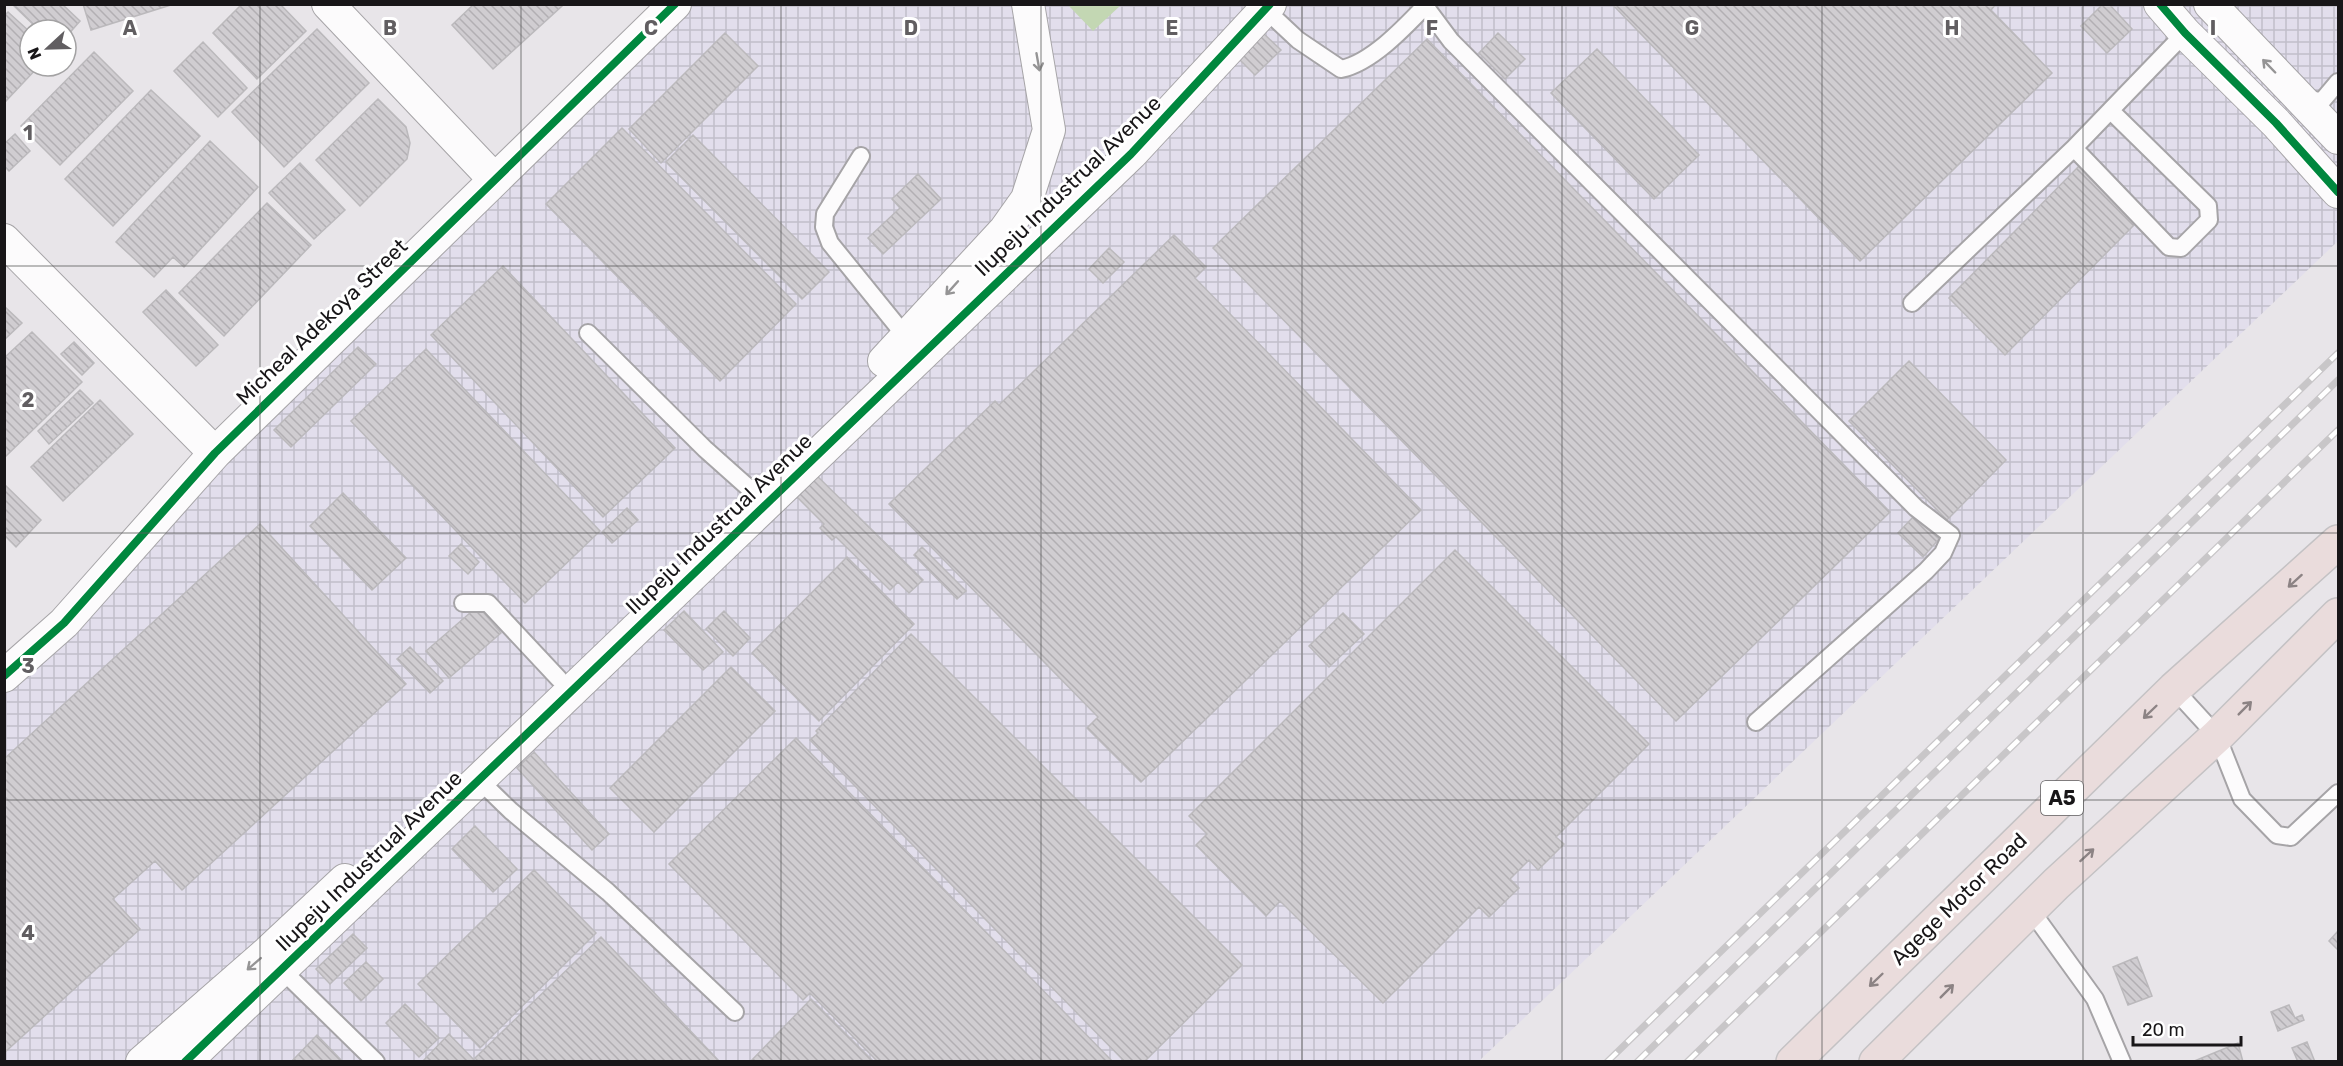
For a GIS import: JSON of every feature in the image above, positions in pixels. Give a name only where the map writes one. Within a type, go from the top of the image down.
[{"type":"highway","name":"Agege Motor Road","points":[[1793,1062],[2174,689],[2338,542]]},
{"type":"highway","points":[[1876,1062],[2030,909],[2217,736],[2338,615]]},
{"type":"street","points":[[328,4],[494,179]]},
{"type":"street","name":"Micheal Adekoya Street","points":[[4,676],[64,623],[215,453],[675,4]]},
{"type":"street","name":"Ilupeju Industrual Avenue","points":[[142,1062],[268,952],[559,679],[907,338],[1005,230],[1027,199],[1049,130],[1028,4]]},
{"type":"street","points":[[2160,4],[2185,33],[2276,123],[2338,192]]},
{"type":"street","points":[[2210,4],[2338,138]]},
{"type":"street","name":"Ilupeju Industrual Avenue","points":[[185,1062],[1131,154],[1268,7]]},
{"type":"street","points":[[4,240],[215,453]]},
{"type":"lane","points":[[1268,7],[1298,40],[1341,69],[1356,66],[1405,28],[1425,6],[1451,41],[1916,508],[1951,535],[1942,553],[1926,571],[1756,722]]},
{"type":"lane","points":[[1912,303],[2112,112],[2185,33]]},
{"type":"lane","points":[[2301,99],[2322,101],[2338,82]]},
{"type":"lane","points":[[2074,148],[2169,247],[2181,248],[2209,220],[2208,206],[2112,112]]},
{"type":"lane","points":[[861,156],[825,214],[824,227],[830,243],[907,338]]},
{"type":"lane","points":[[588,333],[705,449],[751,490]]},
{"type":"lane","points":[[463,603],[488,603],[559,679]]},
{"type":"lane","points":[[2174,689],[2217,736],[2242,800],[2277,835],[2291,837],[2300,831],[2338,793]]},
{"type":"lane","points":[[479,780],[511,811],[608,892],[735,1012]]},
{"type":"lane","points":[[2030,909],[2095,999],[2122,1062]]},
{"type":"lane","points":[[282,970],[376,1062]]},
{"type":"shaded area","points":[[683,5],[2338,5],[2338,241],[1479,1061],[5,1061],[4,672]]},
{"type":"green space","points":[[1068,5],[1121,5],[1093,31]]},
{"type":"building","points":[[12,4],[62,4],[77,18],[27,18]]},
{"type":"building","points":[[83,4],[174,4],[91,30]]},
{"type":"building","points":[[242,4],[280,4],[306,31],[257,79],[213,33]]},
{"type":"building","points":[[474,4],[561,4],[562,6],[493,69],[452,25]]},
{"type":"building","points":[[1612,4],[1996,4],[1991,10],[2052,73],[1860,261]]},
{"type":"building","points":[[2103,4],[2109,4],[2132,29],[2107,53],[2081,26]]},
{"type":"building","points":[[8,12],[18,21],[18,78],[28,78],[4,103],[4,16]]},
{"type":"building","points":[[317,29],[369,83],[284,167],[232,112]]},
{"type":"building","points":[[725,33],[758,66],[661,163],[629,129]]},
{"type":"building","points":[[1263,33],[1281,50],[1255,75],[1238,58]]},
{"type":"building","points":[[1498,33],[1525,59],[1505,79],[1479,53]]},
{"type":"building","points":[[1427,39],[1890,512],[1676,721],[1213,248]]},
{"type":"building","points":[[203,42],[247,88],[218,117],[174,71]]},
{"type":"building","points":[[1597,49],[1699,155],[1654,199],[1551,93]]},
{"type":"building","points":[[94,52],[133,91],[60,165],[21,126],[68,78],[78,78],[78,68]]},
{"type":"building","points":[[151,90],[200,136],[113,226],[65,179]]},
{"type":"building","points":[[378,99],[406,127],[410,143],[407,159],[360,206],[316,160]]},
{"type":"building","points":[[622,128],[796,304],[720,381],[546,204]]},
{"type":"building","points":[[15,134],[30,151],[9,171],[4,166],[4,144]]},
{"type":"building","points":[[693,135],[829,272],[802,299],[666,162]]},
{"type":"building","points":[[210,141],[258,187],[184,267],[173,257],[154,277],[116,242]]},
{"type":"building","points":[[300,163],[345,210],[314,239],[269,193]]},
{"type":"building","points":[[2080,165],[2137,222],[2005,355],[1949,298]]},
{"type":"building","points":[[918,174],[941,199],[883,254],[868,238],[900,208],[892,199]]},
{"type":"building","points":[[267,203],[311,245],[224,336],[179,293]]},
{"type":"building","points":[[1174,235],[1206,267],[1195,278],[1421,510],[1141,782],[1087,728],[1098,717],[889,504],[995,401],[999,405]]},
{"type":"building","points":[[1109,248],[1124,262],[1103,283],[1089,269]]},
{"type":"building","points":[[503,266],[675,448],[603,517],[431,335]]},
{"type":"building","points":[[166,290],[218,345],[196,366],[143,312]]},
{"type":"building","points":[[4,306],[22,323],[4,340]]},
{"type":"building","points":[[32,332],[82,382],[4,458],[4,358]]},
{"type":"building","points":[[74,342],[94,363],[82,375],[61,354]]},
{"type":"building","points":[[358,347],[376,364],[291,447],[274,430]]},
{"type":"building","points":[[426,349],[600,531],[525,603],[351,421]]},
{"type":"building","points":[[1909,361],[2006,460],[1947,520],[1849,421]]},
{"type":"building","points":[[80,390],[93,403],[49,444],[38,431]]},
{"type":"building","points":[[100,400],[133,434],[63,501],[31,467]]},
{"type":"building","points":[[811,470],[923,580],[909,593],[898,582],[890,590],[836,537],[832,540],[820,528],[824,524],[794,494]]},
{"type":"building","points":[[4,484],[41,520],[16,547],[4,535]]},
{"type":"building","points":[[343,493],[406,558],[372,590],[310,526]]},
{"type":"building","points":[[627,508],[638,520],[612,543],[602,532]]},
{"type":"building","points":[[1914,516],[1939,539],[1923,557],[1898,533]]},
{"type":"building","points":[[260,524],[406,684],[182,890],[155,861],[113,899],[140,929],[4,1053],[4,759]]},
{"type":"building","points":[[461,544],[479,562],[468,574],[449,556]]},
{"type":"building","points":[[922,547],[966,591],[957,599],[914,555]]},
{"type":"building","points":[[1455,550],[1649,744],[1556,837],[1564,844],[1538,870],[1529,860],[1510,879],[1519,888],[1489,917],[1479,907],[1383,1003],[1280,901],[1266,916],[1196,845],[1207,834],[1189,816]]},
{"type":"building","points":[[847,557],[914,624],[819,721],[752,653]]},
{"type":"building","points":[[478,606],[501,633],[449,678],[426,651]]},
{"type":"building","points":[[684,611],[723,652],[703,670],[664,630]]},
{"type":"building","points":[[724,611],[750,638],[733,656],[706,629]]},
{"type":"building","points":[[1343,613],[1364,634],[1329,667],[1309,646]]},
{"type":"building","points":[[911,634],[1242,965],[1144,1062],[1125,1062],[810,740],[818,733],[816,731]]},
{"type":"building","points":[[410,647],[443,681],[430,693],[397,659]]},
{"type":"building","points":[[731,667],[775,711],[654,832],[610,788]]},
{"type":"building","points":[[796,738],[1113,1062],[878,1062],[810,993],[803,1000],[669,864]]},
{"type":"building","points":[[534,752],[609,834],[592,850],[517,768]]},
{"type":"building","points":[[475,826],[517,869],[493,892],[452,849]]},
{"type":"building","points":[[534,870],[596,933],[480,1048],[418,984]]},
{"type":"building","points":[[2338,931],[2338,950],[2329,941]]},
{"type":"building","points":[[353,934],[367,948],[330,984],[316,969]]},
{"type":"building","points":[[601,937],[720,1062],[479,1062],[475,1058]]},
{"type":"building","points":[[2137,957],[2152,996],[2128,1005],[2113,967]]},
{"type":"building","points":[[366,962],[383,979],[361,1001],[344,983]]},
{"type":"building","points":[[811,999],[874,1062],[750,1062]]},
{"type":"building","points":[[405,1004],[439,1038],[419,1057],[386,1023]]},
{"type":"building","points":[[2289,1005],[2295,1018],[2302,1015],[2304,1020],[2278,1031],[2271,1012]]},
{"type":"building","points":[[449,1034],[476,1062],[422,1062]]},
{"type":"building","points":[[317,1035],[343,1062],[291,1062]]},
{"type":"building","points":[[2307,1042],[2315,1062],[2298,1062],[2292,1048]]},
{"type":"building","points":[[2238,1043],[2243,1062],[2192,1062]]},
{"type":"railway","points":[[1607,1062],[2338,353]]},
{"type":"railway","points":[[1637,1062],[2338,380]]},
{"type":"railway","points":[[1687,1062],[2338,430]]},
{"type":"cycle path","points":[[4,676],[64,623],[215,453],[675,4]]},
{"type":"cycle path","points":[[185,1062],[1131,154],[1270,4]]},
{"type":"cycle path","points":[[2160,4],[2185,33],[2276,123],[2338,192]]}]
